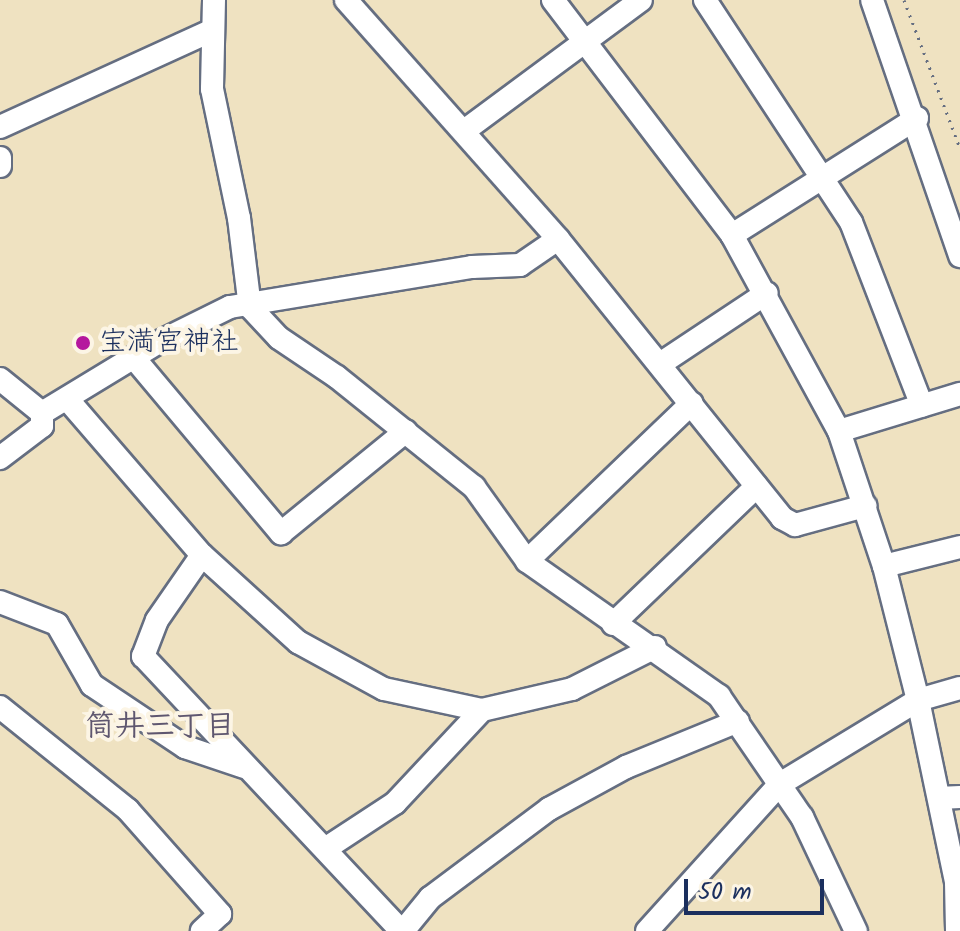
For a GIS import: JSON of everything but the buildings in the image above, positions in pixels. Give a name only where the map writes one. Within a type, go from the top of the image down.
[{"type":"street","points":[[214,0],[212,89],[239,218],[250,307],[279,338],[406,431],[474,487],[527,561],[613,624],[655,647],[719,696],[802,817],[856,931]]},
{"type":"street","points":[[346,0],[558,239],[782,518],[795,525],[865,506]]},
{"type":"street","points":[[553,0],[732,235],[767,293],[839,431],[884,566],[918,700],[950,798],[957,931]]},
{"type":"street","points":[[464,131],[641,0]]},
{"type":"street","points":[[705,0],[825,178],[851,222],[922,406]]},
{"type":"street","points":[[872,0],[917,118],[960,256]]},
{"type":"street","points":[[0,127],[211,31]]},
{"type":"street","points":[[732,235],[917,118]]},
{"type":"street","points":[[0,158],[0,166]]},
{"type":"street","points":[[42,413],[134,358],[230,307],[250,307],[472,267],[520,265],[558,239]]},
{"type":"street","points":[[660,364],[767,293]]},
{"type":"street","points":[[134,358],[281,533],[406,431]]},
{"type":"street","points":[[0,379],[42,413]]},
{"type":"street","points":[[839,431],[960,394]]},
{"type":"street","points":[[68,400],[202,555],[298,642],[327,661],[384,689],[482,710],[572,689],[655,647]]},
{"type":"street","points":[[527,561],[692,403]]},
{"type":"street","points":[[0,458],[42,426],[42,413]]},
{"type":"street","points":[[613,624],[757,486]]},
{"type":"street","points":[[884,566],[960,547]]},
{"type":"street","points":[[202,555],[157,620],[143,656],[402,931],[430,898],[549,809],[626,767],[738,721]]},
{"type":"street","points":[[0,602],[57,624],[92,685],[185,747],[249,769]]},
{"type":"street","points":[[647,931],[780,784],[918,700],[960,688]]},
{"type":"street","points":[[0,707],[128,810],[220,914],[202,931]]},
{"type":"street","points":[[325,849],[395,803],[482,710]]},
{"type":"path","points":[[904,0],[960,148]]},
{"type":"place","name":"宝満宮神社","points":[[83,343]]},
{"type":"district","name":"筒井三丁目","points":[[160,727]]}]
